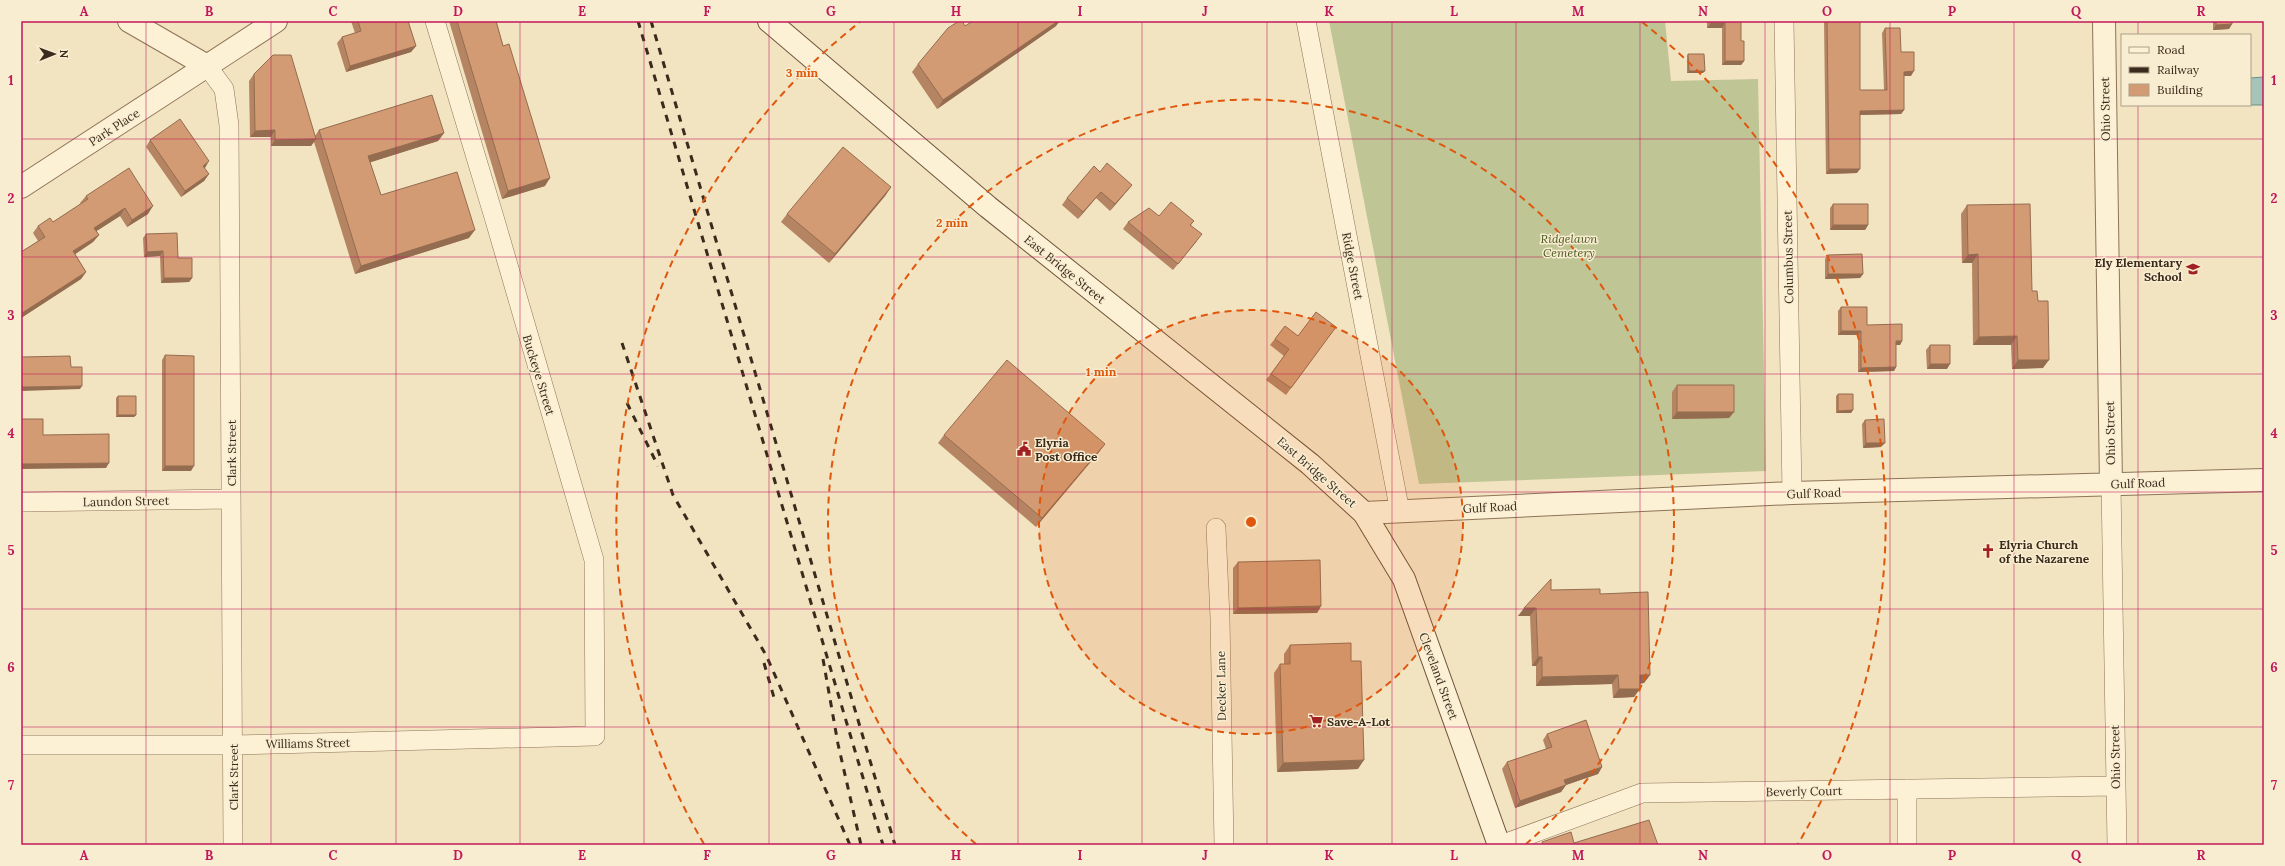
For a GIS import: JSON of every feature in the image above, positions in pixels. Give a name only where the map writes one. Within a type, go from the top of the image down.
[{"type":"street","points":[[129,21],[207,66]]},
{"type":"street","name":"Park Place","points":[[21,187],[276,21]]},
{"type":"street","name":"Buckeye Street","points":[[435,21],[494,216],[594,560],[595,736]]},
{"type":"street","name":"East Bridge Street","points":[[769,21],[988,207],[1310,464],[1364,513]]},
{"type":"street","name":"Ridge Street","points":[[1306,21],[1400,512]]},
{"type":"street","name":"Columbus Street","points":[[1784,21],[1792,493]]},
{"type":"street","name":"Ohio Street","points":[[2104,21],[2117,845]]},
{"type":"street","name":"Clark Street","points":[[207,66],[224,89],[229,126],[233,845]]},
{"type":"street","name":"Gulf Road","points":[[1364,513],[1792,493],[2264,480]]},
{"type":"street","name":"Laundon Street","points":[[21,502],[231,499]]},
{"type":"street","name":"Cleveland Street","points":[[1364,513],[1404,579],[1500,845]]},
{"type":"street","name":"Decker Lane","points":[[1216,528],[1220,618],[1224,845]]},
{"type":"street","name":"Williams Street","points":[[21,745],[233,745],[595,736]]},
{"type":"street","name":"Beverly Court","points":[[1500,845],[1642,793],[2116,786]]},
{"type":"street","points":[[1906,789],[1907,845]]},
{"type":"green space","name":"Ridgelawn Cemetery","points":[[1329,21],[1665,21],[1671,81],[1758,79],[1766,471],[1419,484]]},
{"type":"water","points":[[2264,77],[2264,105],[2251,105],[2251,78]]},
{"type":"building","points":[[358,21],[408,21],[416,46],[350,66],[342,37],[361,31]]},
{"type":"building","points":[[457,21],[496,21],[503,46],[509,44],[550,178],[508,191]]},
{"type":"building","points":[[959,21],[962,21],[965,26],[973,21],[1058,21],[943,100],[918,64],[948,28]]},
{"type":"building","points":[[1710,21],[1741,21],[1741,41],[1744,41],[1744,61],[1725,61],[1725,23],[1711,23]]},
{"type":"building","points":[[1827,21],[1860,21],[1860,90],[1887,90],[1885,28],[1900,28],[1901,52],[1914,52],[1914,71],[1904,72],[1904,110],[1860,111],[1860,169],[1829,169]]},
{"type":"building","points":[[2216,21],[2232,21],[2232,24],[2216,25]]},
{"type":"building","points":[[1688,54],[1704,54],[1705,71],[1689,71]]},
{"type":"building","points":[[273,55],[291,55],[316,139],[275,140],[275,130],[255,131],[254,74]]},
{"type":"building","points":[[432,95],[444,133],[368,156],[381,195],[457,172],[475,230],[361,266],[319,130]]},
{"type":"building","points":[[180,119],[209,161],[203,166],[209,174],[185,191],[150,140]]},
{"type":"building","points":[[843,147],[891,187],[835,254],[787,214]]},
{"type":"building","points":[[1107,163],[1132,185],[1115,204],[1101,192],[1083,212],[1067,198],[1094,166],[1100,172]]},
{"type":"building","points":[[129,168],[153,206],[132,220],[125,208],[94,228],[99,235],[73,251],[86,272],[22,313],[21,252],[45,237],[38,226],[50,218],[53,222],[88,199],[86,196]]},
{"type":"building","points":[[1171,202],[1194,221],[1190,225],[1202,234],[1178,264],[1128,222],[1149,208],[1159,216]]},
{"type":"building","points":[[1833,204],[1868,204],[1868,225],[1833,225]]},
{"type":"building","points":[[2030,204],[2032,291],[2037,291],[2038,301],[2048,301],[2049,360],[2018,360],[2017,336],[1979,337],[1978,254],[1968,255],[1967,205]]},
{"type":"building","points":[[177,233],[178,258],[192,258],[192,278],[164,278],[163,251],[147,252],[146,234]]},
{"type":"building","points":[[1862,254],[1863,274],[1828,274],[1828,255]]},
{"type":"building","points":[[1841,307],[1867,307],[1867,325],[1902,324],[1902,341],[1896,341],[1896,367],[1861,368],[1861,331],[1841,331]]},
{"type":"building","points":[[1316,312],[1336,327],[1291,388],[1271,374],[1289,349],[1275,339],[1285,326],[1298,336]]},
{"type":"building","points":[[1930,345],[1950,345],[1950,364],[1930,364]]},
{"type":"building","points":[[165,355],[194,356],[194,466],[165,466]]},
{"type":"building","points":[[70,356],[71,367],[82,367],[82,386],[21,387],[21,357]]},
{"type":"building","points":[[1007,360],[1105,444],[1042,518],[944,435]]},
{"type":"building","points":[[1677,385],[1734,385],[1734,412],[1677,412]]},
{"type":"building","points":[[1838,394],[1853,394],[1853,410],[1838,411]]},
{"type":"building","points":[[118,396],[136,396],[136,415],[118,415]]},
{"type":"building","points":[[21,419],[43,419],[43,435],[109,434],[109,463],[21,464]]},
{"type":"building","points":[[1884,419],[1885,443],[1866,443],[1865,420]]},
{"type":"building","points":[[1320,560],[1321,606],[1238,608],[1238,562]]},
{"type":"building","points":[[1551,579],[1551,590],[1600,589],[1600,594],[1648,592],[1650,675],[1640,675],[1640,689],[1619,689],[1618,675],[1542,677],[1542,657],[1538,657],[1536,608],[1524,608]]},
{"type":"building","name":"Save-A-Lot","points":[[1351,643],[1351,661],[1361,661],[1364,760],[1283,763],[1280,664],[1290,664],[1290,645]]},
{"type":"building","points":[[1586,720],[1602,767],[1564,780],[1566,785],[1520,801],[1507,762],[1552,747],[1547,734]]},
{"type":"building","points":[[1649,820],[1658,845],[1543,845],[1542,842],[1571,832],[1574,843]]},
{"type":"railway","points":[[638,21],[883,845]]},
{"type":"railway","points":[[651,21],[895,845]]},
{"type":"railway","points":[[622,343],[673,495],[766,655],[850,845]]},
{"type":"railway","points":[[627,403],[658,466]]},
{"type":"railway","points":[[823,659],[838,744],[861,845]]},
{"type":"railway","points":[[764,663],[775,701]]},
{"type":"place","name":"Ely Elementary School","points":[[2193,269]]},
{"type":"place","name":"Elyria Post Office","points":[[1024,449]]},
{"type":"place","name":"Elyria Church of the Nazarene","points":[[1988,551]]},
{"type":"place","name":"Save-A-Lot","points":[[1316,721]]}]
